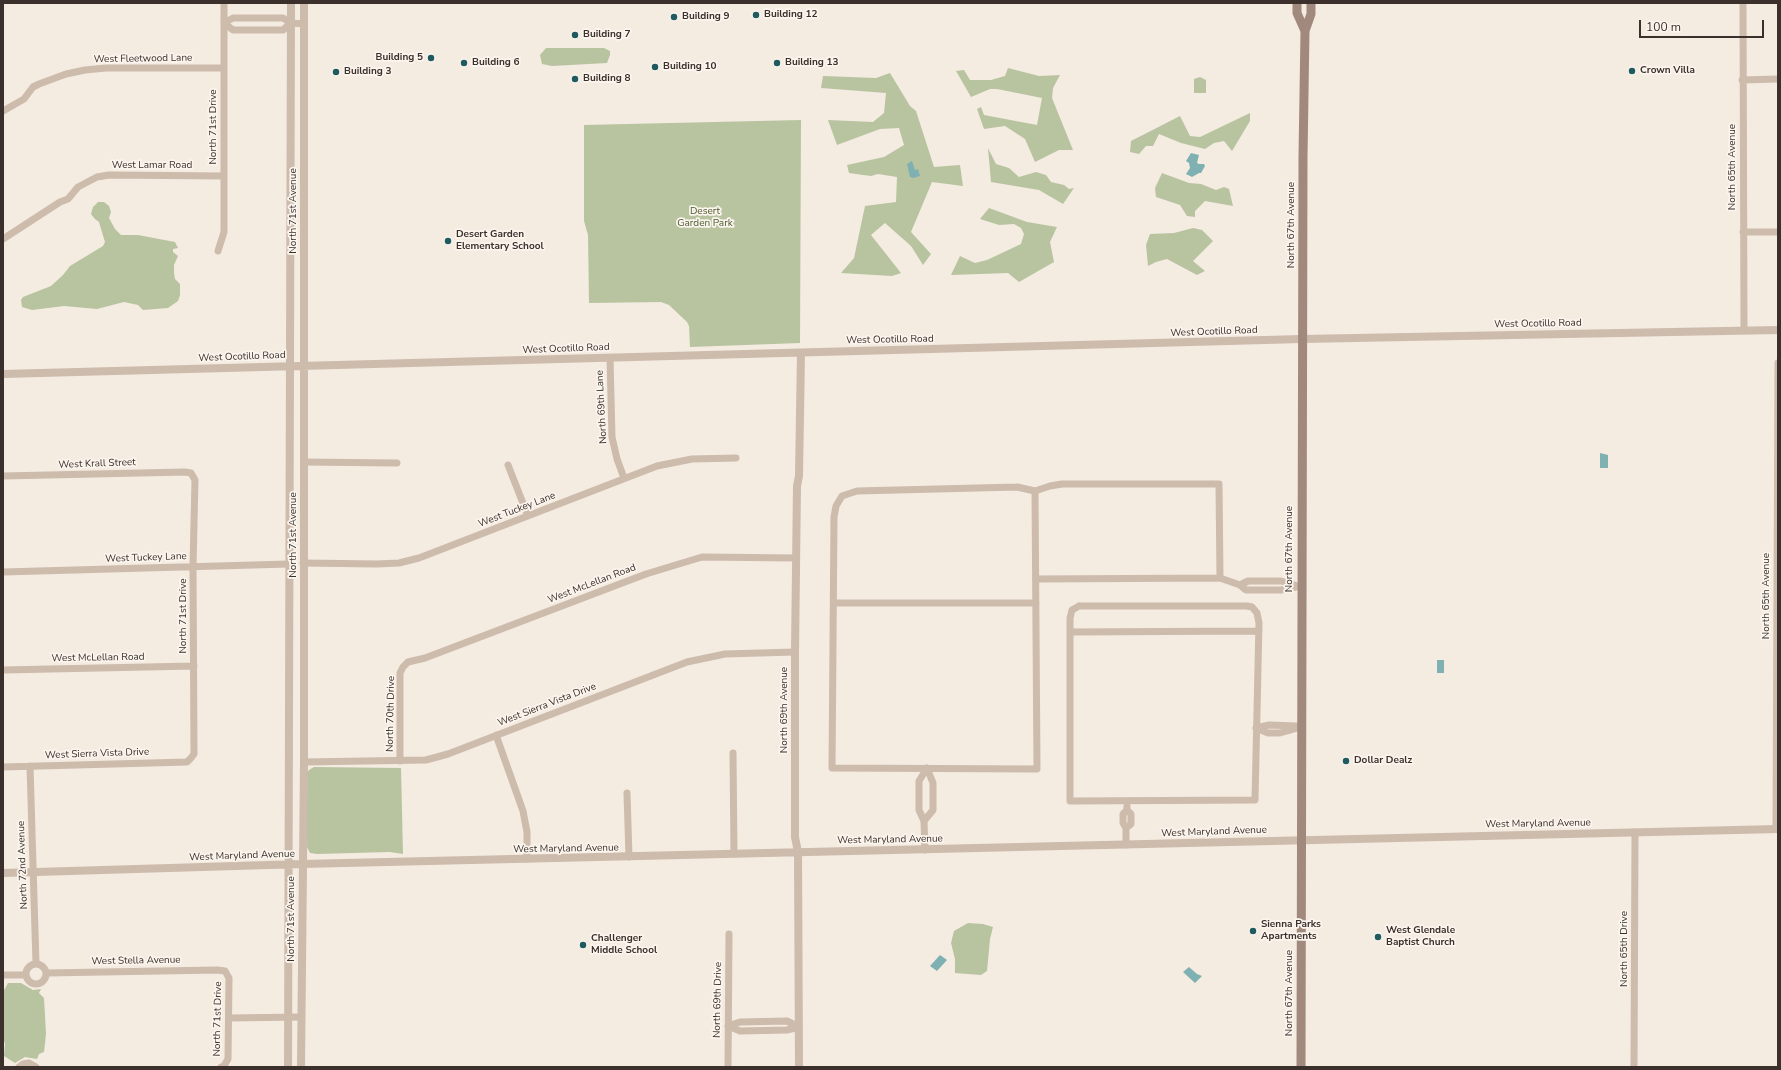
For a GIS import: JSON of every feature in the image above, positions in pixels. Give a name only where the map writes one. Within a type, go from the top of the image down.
[{"type":"main road","name":"North 67th Avenue","points":[[1297,3],[1297,13],[1305,31]]},
{"type":"main road","name":"North 67th Avenue","points":[[1301,1067],[1303,157],[1305,31],[1311,14],[1312,3]]},
{"type":"street","name":"North 71st Drive","points":[[218,251],[224,232],[224,3]]},
{"type":"street","name":"North 71st Avenue","points":[[288,1067],[291,3]]},
{"type":"street","name":"North 71st Avenue","points":[[301,1067],[304,762],[304,3]]},
{"type":"street","name":"North 65th Avenue","points":[[1742,3],[1744,330]]},
{"type":"street","points":[[291,23],[283,30],[233,30],[224,23],[233,18],[283,18],[291,23],[304,24]]},
{"type":"street","name":"West Fleetwood Lane","points":[[3,111],[24,99],[33,87],[66,74],[85,70],[106,68],[224,68]]},
{"type":"street","points":[[1742,80],[1778,79]]},
{"type":"street","name":"West Lamar Road","points":[[3,239],[60,202],[68,199],[78,187],[97,177],[110,175],[224,176]]},
{"type":"street","points":[[1743,232],[1778,232]]},
{"type":"street","name":"West Ocotillo Road","points":[[3,374],[1302,339],[1778,330]]},
{"type":"street","name":"North 69th Avenue","points":[[799,1067],[798,852],[795,837],[795,652],[801,353]]},
{"type":"street","name":"North 69th Lane","points":[[610,358],[612,437],[617,459],[624,478]]},
{"type":"street","name":"North 65th Avenue","points":[[1777,829],[1778,363]]},
{"type":"street","name":"West Tuckey Lane","points":[[303,563],[399,563],[419,558],[624,478],[675,461],[736,458]]},
{"type":"street","points":[[304,462],[397,463]]},
{"type":"street","points":[[508,465],[528,516]]},
{"type":"street","name":"West Krall Street","points":[[3,476],[185,472],[191,474]]},
{"type":"street","name":"North 71st Drive","points":[[191,474],[195,480],[193,567],[194,754],[191,758]]},
{"type":"street","points":[[1036,491],[1037,769],[832,768],[834,518],[836,506],[842,496],[857,491],[889,490],[1017,487],[1036,491],[1062,484],[1219,484],[1220,578]]},
{"type":"street","name":"West McLellan Road","points":[[403,666],[408,662],[431,656],[646,574],[702,557],[796,558]]},
{"type":"street","name":"West Tuckey Lane","points":[[3,572],[289,564]]},
{"type":"street","points":[[1036,579],[1220,578],[1240,585],[1248,581],[1281,581],[1301,586]]},
{"type":"street","points":[[834,603],[1036,603]]},
{"type":"street","points":[[1079,606],[1252,607],[1257,613],[1259,631],[1255,800],[1070,801],[1070,632],[1070,618],[1072,610],[1079,606]]},
{"type":"street","points":[[1070,632],[1259,631]]},
{"type":"street","name":"West Sierra Vista Drive","points":[[304,762],[426,760],[438,757],[687,662],[725,654],[795,652]]},
{"type":"street","name":"West McLellan Road","points":[[3,670],[194,666]]},
{"type":"street","name":"North 70th Drive","points":[[400,761],[400,673],[403,666]]},
{"type":"street","points":[[1256,728],[1268,733],[1280,733],[1301,727]]},
{"type":"street","points":[[496,735],[523,811],[528,859]]},
{"type":"street","points":[[733,753],[734,854]]},
{"type":"street","name":"West Sierra Vista Drive","points":[[3,767],[187,762],[191,758]]},
{"type":"street","name":"North 72nd Avenue","points":[[30,766],[36,964]]},
{"type":"street","points":[[925,850],[924,821],[919,810],[919,781],[927,768]]},
{"type":"street","points":[[924,821],[933,810],[933,783],[927,768]]},
{"type":"street","points":[[627,793],[629,857]]},
{"type":"street","points":[[1126,845],[1126,828],[1130,824],[1131,819],[1131,814],[1127,810],[1127,801]]},
{"type":"street","name":"West Maryland Avenue","points":[[3,873],[289,864],[1777,829]]},
{"type":"street","name":"North 65th Drive","points":[[1634,1067],[1635,832]]},
{"type":"street","name":"North 69th Drive","points":[[728,1067],[729,934]]},
{"type":"street","points":[[36,964],[44,967],[46,973],[44,980],[35,984],[29,981],[26,975],[30,966],[36,964]]},
{"type":"street","name":"North 71st Drive","points":[[222,1067],[228,1059],[229,978],[225,971]]},
{"type":"street","name":"West Stella Avenue","points":[[46,973],[225,971]]},
{"type":"street","points":[[3,975],[26,975]]},
{"type":"street","points":[[229,1018],[301,1017]]},
{"type":"street","points":[[728,1026],[740,1022],[787,1021],[799,1027]]},
{"type":"street","points":[[19,1067],[29,1062],[36,1067]]},
{"type":"green space","points":[[546,48],[604,48],[610,51],[610,55],[607,63],[552,66],[542,64],[540,55]]},
{"type":"green space","points":[[1008,68],[1039,76],[1060,75],[1053,88],[1052,98],[1073,150],[1059,150],[1035,162],[1025,139],[1005,126],[984,129],[977,109],[981,107],[984,115],[1037,125],[1042,98],[997,89],[990,89],[971,97],[956,71],[964,70],[970,80],[991,80],[1005,76]]},
{"type":"green space","points":[[890,73],[910,106],[916,111],[934,167],[960,165],[963,186],[932,182],[911,232],[931,254],[923,265],[911,246],[885,223],[871,235],[901,273],[892,276],[841,273],[854,258],[865,206],[896,202],[897,177],[878,174],[871,176],[849,173],[847,165],[884,157],[904,145],[899,128],[880,129],[837,145],[828,120],[873,122],[884,113],[886,93],[821,88],[823,76],[876,78]]},
{"type":"green space","points":[[1200,77],[1206,80],[1206,93],[1194,93],[1194,79]]},
{"type":"green space","points":[[1250,113],[1250,121],[1232,151],[1224,141],[1214,143],[1205,149],[1181,143],[1159,134],[1153,146],[1146,146],[1139,154],[1130,152],[1131,141],[1180,116],[1190,136],[1200,137]]},
{"type":"green space","name":"Desert Garden Park","points":[[801,120],[800,343],[690,347],[689,326],[687,322],[669,305],[661,302],[589,303],[588,235],[584,221],[584,125]]},
{"type":"green space","points":[[988,148],[996,164],[1009,168],[1019,177],[1036,172],[1046,175],[1051,182],[1064,185],[1069,189],[1074,188],[1063,204],[1039,190],[991,182]]},
{"type":"green space","points":[[1162,173],[1189,183],[1201,184],[1216,190],[1224,187],[1229,189],[1233,206],[1205,201],[1195,211],[1195,217],[1187,216],[1180,205],[1156,197],[1155,188]]},
{"type":"green space","points":[[98,202],[104,202],[109,206],[111,212],[109,218],[115,229],[121,235],[138,235],[175,242],[178,248],[173,249],[173,252],[178,256],[174,265],[174,273],[175,279],[180,284],[180,295],[178,301],[168,308],[143,310],[138,305],[124,302],[97,309],[64,306],[32,310],[22,307],[21,300],[23,297],[51,286],[70,266],[103,246],[105,242],[99,222],[91,214],[93,207]]},
{"type":"green space","points":[[989,208],[1027,222],[1057,227],[1050,242],[1054,262],[1019,282],[1008,273],[951,275],[960,256],[975,263],[987,260],[1021,244],[1024,234],[1021,228],[1014,224],[999,225],[980,219]]},
{"type":"green space","points":[[1193,228],[1202,230],[1213,241],[1193,261],[1205,271],[1197,275],[1167,259],[1148,266],[1146,245],[1150,234],[1174,233]]},
{"type":"green space","points":[[314,767],[401,768],[403,854],[390,852],[310,853],[307,847],[307,773]]},
{"type":"green space","points":[[968,923],[983,924],[993,927],[990,939],[987,971],[981,975],[955,973],[955,959],[951,943],[954,931]]},
{"type":"green space","points":[[8,983],[21,983],[33,990],[41,989],[39,993],[44,998],[46,1034],[44,1052],[39,1054],[37,1059],[25,1057],[15,1063],[4,1056],[3,992]]},
{"type":"water","points":[[1191,153],[1199,155],[1197,163],[1204,164],[1205,166],[1201,173],[1192,177],[1186,174],[1190,168],[1189,163],[1186,161]]},
{"type":"water","points":[[912,161],[915,170],[918,169],[920,176],[913,178],[910,177],[907,164]]},
{"type":"water","points":[[1600,453],[1608,455],[1608,468],[1600,468]]},
{"type":"water","points":[[1437,660],[1444,660],[1444,673],[1437,673]]},
{"type":"water","points":[[940,955],[947,960],[937,971],[930,966]]},
{"type":"water","points":[[1189,967],[1197,974],[1202,976],[1195,983],[1183,972]]},
{"type":"place","name":"Building 12","points":[[756,15]]},
{"type":"place","name":"Building 9","points":[[674,17]]},
{"type":"place","name":"Building 7","points":[[575,35]]},
{"type":"place","name":"Building 5","points":[[431,58]]},
{"type":"place","name":"Building 6","points":[[464,63]]},
{"type":"place","name":"Building 13","points":[[777,63]]},
{"type":"place","name":"Building 10","points":[[655,67]]},
{"type":"place","name":"Crown Villa","points":[[1632,71]]},
{"type":"place","name":"Building 3","points":[[336,72]]},
{"type":"place","name":"Building 8","points":[[575,79]]},
{"type":"place","name":"Desert Garden Elementary School","points":[[448,241]]},
{"type":"place","name":"Dollar Dealz","points":[[1346,761]]},
{"type":"place","name":"Sienna Parks Apartments","points":[[1253,931]]},
{"type":"place","name":"West Glendale Baptist Church","points":[[1378,937]]},
{"type":"place","name":"Challenger Middle School","points":[[583,945]]}]
